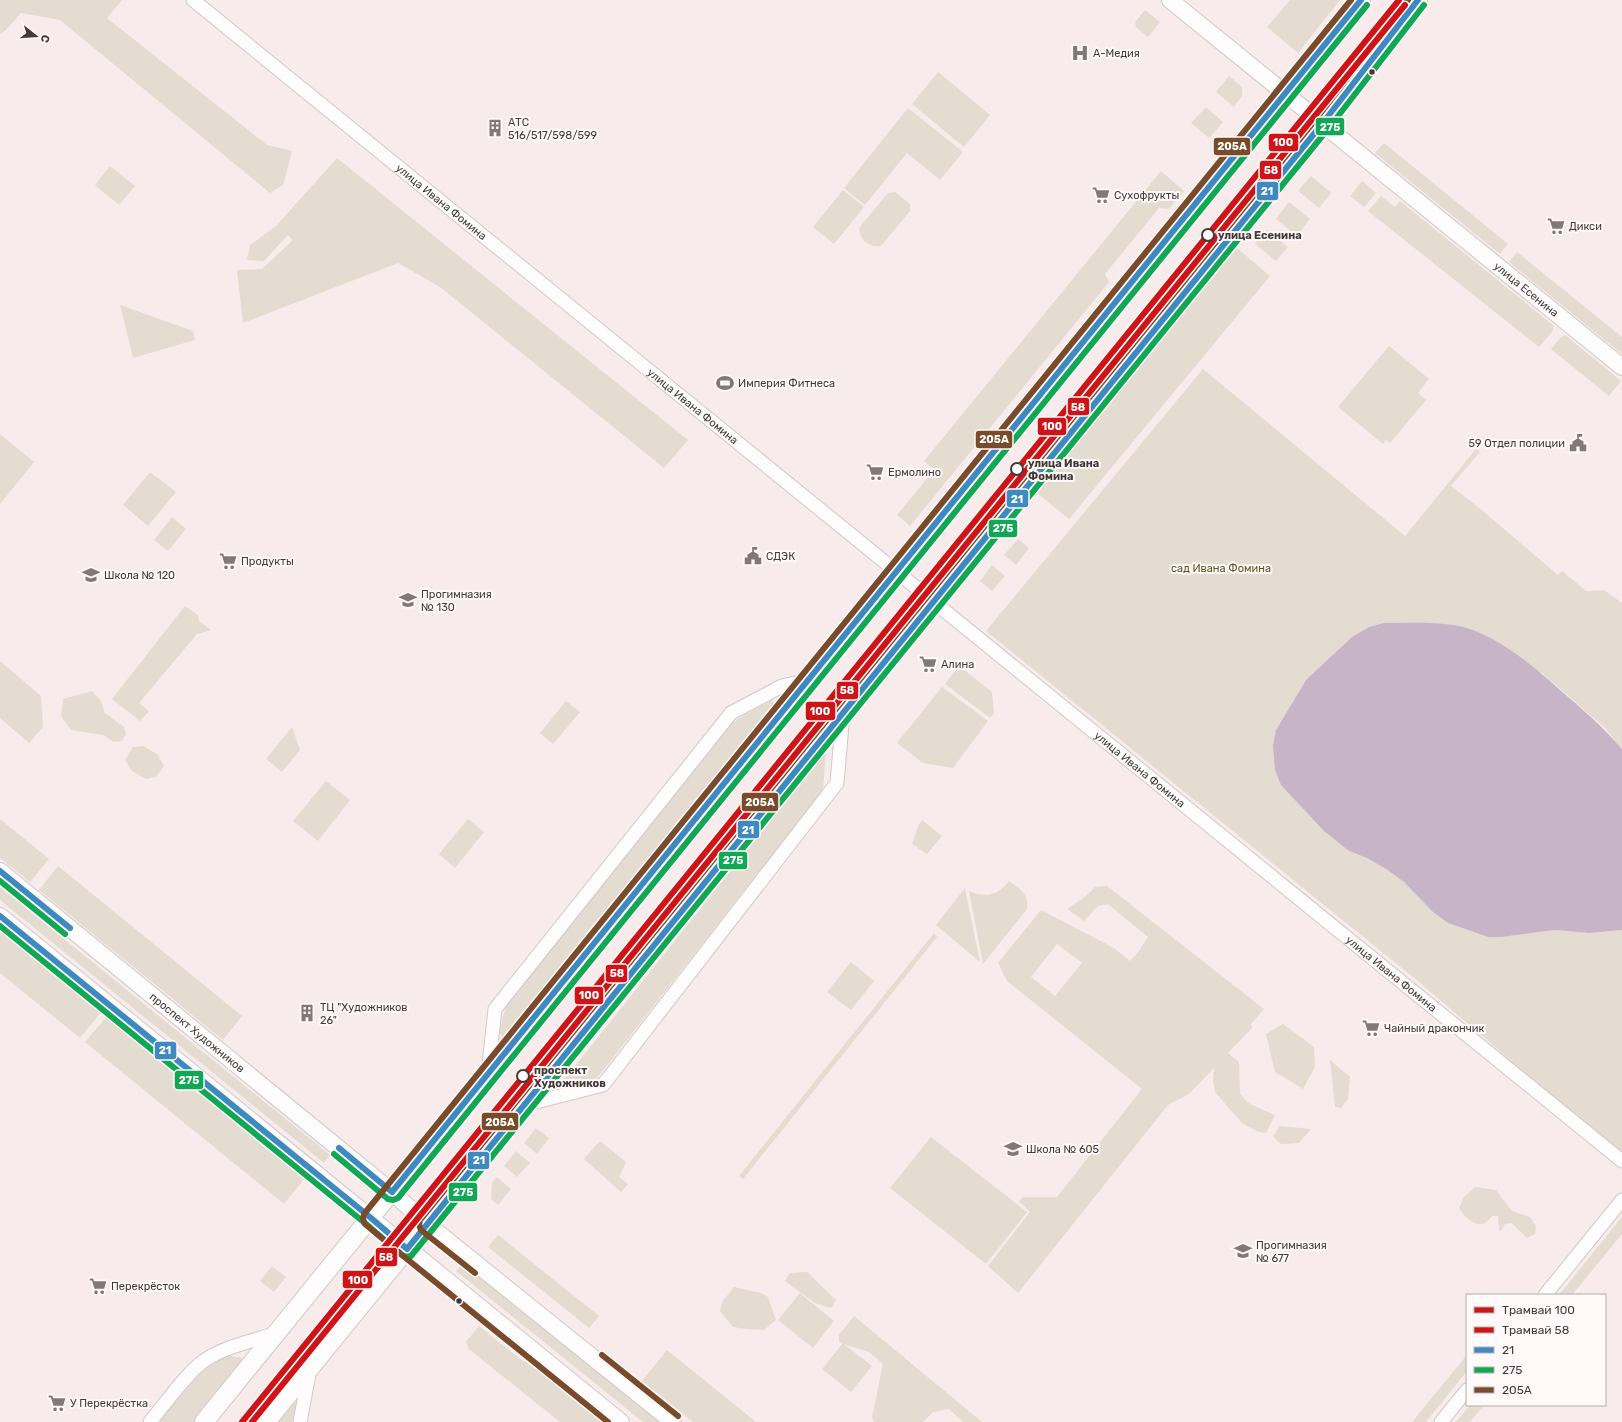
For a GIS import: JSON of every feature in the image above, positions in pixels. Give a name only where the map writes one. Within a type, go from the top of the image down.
[{"type":"main road","points":[[204,1422],[1361,0]]},
{"type":"main road","points":[[266,1422],[1322,124],[1419,1]]},
{"type":"street","name":"улица Ивана Фомина","points":[[192,0],[1622,1161]]},
{"type":"street","name":"улица Есенина","points":[[1170,0],[1622,367]]},
{"type":"street","points":[[488,1074],[495,1009],[731,713],[782,686],[808,680]]},
{"type":"street","points":[[524,1105],[603,1085],[837,783],[843,713]]},
{"type":"street","name":"проспект Художников","points":[[0,871],[392,1192],[427,1224],[673,1422]]},
{"type":"street","points":[[0,916],[621,1422]]},
{"type":"street","points":[[1546,1294],[1622,1200]]},
{"type":"street","points":[[150,1422],[194,1368],[204,1360],[226,1350],[277,1333]]},
{"type":"street","points":[[300,1422],[311,1367]]},
{"type":"street","points":[[1441,1422],[1466,1391]]},
{"type":"green space","points":[[0,0],[122,0],[107,18],[267,145],[292,151],[283,185],[270,193],[60,20],[21,13],[6,30],[0,34]]},
{"type":"green space","points":[[1290,0],[1340,0],[1298,53],[1267,27]]},
{"type":"green space","points":[[1145,10],[1160,22],[1148,37],[1136,27],[1135,22]]},
{"type":"green space","points":[[938,72],[990,115],[964,147],[912,104]]},
{"type":"green space","points":[[1229,76],[1242,87],[1242,96],[1234,107],[1216,92]]},
{"type":"green space","points":[[1206,107],[1223,122],[1209,138],[1191,123]]},
{"type":"green space","points":[[908,108],[963,152],[940,180],[907,153],[865,205],[844,188]]},
{"type":"green space","points":[[1384,143],[1508,244],[1500,254],[1375,153]]},
{"type":"green space","points":[[337,158],[688,440],[664,468],[440,287],[398,263],[243,323],[237,270],[262,269],[293,240],[288,235],[264,261],[247,260],[250,245],[276,226]]},
{"type":"green space","points":[[110,166],[135,186],[119,205],[95,185]]},
{"type":"green space","points":[[1161,171],[1184,191],[1169,209],[1159,208],[1105,274],[1109,282],[910,526],[897,515],[934,470],[924,461]]},
{"type":"green space","points":[[1311,176],[1331,193],[1319,208],[1298,191]]},
{"type":"green space","points":[[1362,181],[1376,193],[1364,207],[1350,196]]},
{"type":"green space","points":[[843,190],[864,207],[834,244],[813,227]]},
{"type":"green space","points":[[895,192],[910,204],[910,211],[881,246],[873,246],[863,239],[859,228],[888,193]]},
{"type":"green space","points":[[1381,196],[1395,207],[1400,201],[1554,326],[1552,332],[1539,347],[1368,211]]},
{"type":"green space","points":[[1289,202],[1310,219],[1297,236],[1276,219]]},
{"type":"green space","points":[[1267,230],[1288,247],[1276,261],[1255,244]]},
{"type":"green space","points":[[1237,248],[1270,276],[1069,519],[1037,493]]},
{"type":"green space","points":[[1517,252],[1622,337],[1622,354],[1509,262]]},
{"type":"green space","points":[[120,305],[193,331],[195,340],[133,358]]},
{"type":"green space","points":[[1565,335],[1621,381],[1609,396],[1551,349],[1560,338]]},
{"type":"green space","points":[[1389,346],[1429,379],[1418,393],[1426,400],[1390,443],[1386,440],[1383,444],[1338,407]]},
{"type":"green space","name":"сад Ивана Фомина","points":[[1203,369],[1405,536],[1476,449],[1480,452],[1451,486],[1483,511],[1558,575],[1562,571],[1586,591],[1604,590],[1622,603],[1622,749],[1605,728],[1542,673],[1306,680],[1276,730],[1349,851],[1367,858],[1404,882],[1448,923],[1488,937],[1502,937],[1555,930],[1589,933],[1622,930],[1622,1151],[1620,1154],[1419,982],[986,631]]},
{"type":"green space","points":[[0,434],[34,462],[0,504]]},
{"type":"green space","points":[[150,472],[176,492],[148,526],[123,505]]},
{"type":"green space","points":[[172,517],[186,529],[168,551],[154,540]]},
{"type":"green space","points":[[1018,539],[1029,548],[1016,565],[1004,555]]},
{"type":"green space","points":[[992,565],[1005,576],[992,591],[980,581]]},
{"type":"green space","points":[[185,606],[198,615],[199,621],[211,630],[197,634],[139,703],[149,711],[140,721],[112,699]]},
{"type":"green space","points":[[0,661],[41,696],[43,727],[29,743],[0,718]]},
{"type":"green space","points":[[959,666],[992,692],[994,713],[990,718],[945,684]]},
{"type":"green space","points":[[942,687],[988,721],[953,768],[923,763],[897,743]]},
{"type":"green space","points":[[92,691],[101,701],[105,713],[124,727],[126,734],[122,741],[114,742],[103,735],[71,730],[61,716],[63,699]]},
{"type":"green space","points":[[772,700],[776,704],[503,1038],[499,1032],[507,1002],[727,726]]},
{"type":"green space","points":[[566,701],[580,712],[553,744],[540,733]]},
{"type":"green space","points":[[292,727],[300,750],[282,772],[266,759]]},
{"type":"green space","points":[[143,746],[157,754],[164,766],[156,777],[146,779],[132,771],[125,760],[133,747]]},
{"type":"green space","points":[[826,751],[823,790],[597,1078],[567,1086],[563,1081]]},
{"type":"green space","points":[[326,781],[350,800],[318,841],[293,821]]},
{"type":"green space","points":[[0,819],[49,859],[30,882],[0,858]]},
{"type":"green space","points":[[468,819],[484,832],[455,868],[439,854]]},
{"type":"green space","points":[[922,820],[942,836],[927,854],[912,844],[918,826]]},
{"type":"green space","points":[[58,866],[242,1016],[223,1040],[39,890]]},
{"type":"green space","points":[[1009,881],[1023,892],[1027,899],[1027,909],[983,964],[969,891],[986,895],[996,893]]},
{"type":"green space","points":[[1107,886],[1264,1009],[1251,1024],[1252,1028],[1228,1053],[1239,1062],[1240,1094],[1248,1103],[1275,1115],[1266,1133],[1259,1132],[1243,1124],[1215,1092],[1213,1081],[1214,1068],[1189,1094],[1168,1105],[1018,1293],[988,1266],[1030,1212],[1019,1201],[1023,1197],[1057,1197],[1142,1089],[1007,981],[998,963],[1041,910],[1114,948],[1130,961],[1148,937],[1108,904],[1098,906],[1084,921],[1067,909],[1086,896],[1095,887]],"holes":[[[1057,944],[1082,963],[1055,996],[1031,977]]]},
{"type":"green space","points":[[0,887],[330,1155],[324,1163],[0,900]]},
{"type":"green space","points":[[965,888],[966,894],[980,962],[936,925]]},
{"type":"green space","points":[[0,928],[102,1011],[80,1038],[0,973]]},
{"type":"green space","points":[[934,933],[937,937],[743,1179],[739,1176]]},
{"type":"green space","points":[[851,962],[874,981],[851,1010],[827,992]]},
{"type":"green space","points":[[108,1015],[250,1131],[254,1139],[304,1179],[284,1204],[85,1042]]},
{"type":"green space","points":[[1283,1024],[1314,1047],[1315,1067],[1303,1089],[1275,1072],[1266,1034]]},
{"type":"green space","points":[[1330,1060],[1350,1077],[1348,1099],[1341,1108],[1335,1107]]},
{"type":"green space","points":[[1280,1126],[1311,1129],[1299,1143],[1281,1144],[1273,1136]]},
{"type":"green space","points":[[536,1128],[549,1138],[537,1154],[524,1143]]},
{"type":"green space","points":[[931,1137],[1027,1212],[986,1264],[890,1188]]},
{"type":"green space","points":[[600,1141],[626,1162],[619,1177],[628,1184],[621,1192],[584,1159]]},
{"type":"green space","points":[[516,1151],[530,1163],[517,1177],[504,1166]]},
{"type":"green space","points":[[497,1177],[511,1189],[498,1205],[491,1199],[492,1182]]},
{"type":"green space","points":[[1475,1187],[1496,1190],[1512,1211],[1530,1217],[1536,1226],[1535,1234],[1527,1238],[1512,1223],[1505,1224],[1501,1231],[1499,1230],[1498,1216],[1492,1216],[1483,1224],[1472,1222],[1459,1208],[1464,1197]]},
{"type":"green space","points":[[1622,1217],[1622,1234],[1573,1294],[1560,1294]]},
{"type":"green space","points":[[498,1235],[599,1316],[589,1328],[488,1247]]},
{"type":"green space","points":[[463,1263],[659,1422],[643,1422],[456,1271]]},
{"type":"green space","points":[[272,1266],[286,1277],[274,1292],[260,1281]]},
{"type":"green space","points":[[807,1272],[836,1300],[831,1308],[815,1303],[785,1281],[790,1273]]},
{"type":"green space","points":[[734,1287],[761,1293],[768,1297],[776,1320],[764,1330],[733,1327],[720,1311],[722,1302]]},
{"type":"green space","points":[[800,1293],[834,1321],[813,1348],[778,1320]]},
{"type":"green space","points":[[854,1316],[982,1422],[963,1422],[949,1409],[933,1412],[923,1422],[874,1422],[872,1417],[883,1364],[869,1352],[844,1344],[872,1366],[851,1392],[822,1369],[843,1343],[839,1342],[839,1335]]},
{"type":"green space","points":[[479,1326],[523,1361],[539,1366],[608,1422],[560,1422],[469,1349],[466,1342]]},
{"type":"green space","points":[[667,1350],[756,1422],[693,1422],[642,1381]]},
{"type":"green space","points":[[228,1356],[240,1357],[242,1359],[241,1363],[193,1422],[159,1422],[182,1393],[198,1376],[217,1361]]},
{"type":"green space","points":[[1466,1356],[1466,1372],[1426,1422],[1412,1422]]},
{"type":"green space","points":[[292,1401],[297,1404],[292,1422],[273,1422]]},
{"type":"green space","points":[[1469,1406],[1483,1406],[1470,1422],[1456,1422]]},
{"type":"shaded area","points":[[1384,623],[1447,624],[1467,628],[1481,633],[1507,648],[1544,676],[1596,721],[1622,749],[1622,930],[1589,933],[1555,930],[1502,937],[1488,937],[1448,923],[1433,912],[1404,882],[1367,858],[1349,851],[1324,831],[1281,785],[1275,770],[1273,746],[1276,730],[1306,680],[1352,637],[1369,627]]},
{"type":"tram line","name":"100","points":[[242,1422],[1399,0]]},
{"type":"tram line","name":"58","points":[[252,1422],[1405,5]]},
{"type":"transit line","name":"205А","points":[[608,1422],[365,1224],[363,1219],[364,1214],[1351,0]]},
{"type":"transit line","name":"21","points":[[339,1148],[392,1192],[1361,0]]},
{"type":"transit line","name":"205А","points":[[475,1273],[421,1230],[419,1225],[420,1220],[1316,119],[1408,0]]},
{"type":"transit line","name":"21","points":[[0,916],[407,1249],[1322,124],[1418,0]]},
{"type":"transit line","name":"275","points":[[334,1154],[388,1199],[393,1200],[398,1198],[1367,5]]},
{"type":"transit line","name":"275","points":[[0,926],[402,1255],[406,1257],[411,1256],[1328,129],[1424,5]]},
{"type":"transit line","name":"21","points":[[0,871],[70,928]]},
{"type":"transit line","name":"275","points":[[0,881],[65,934]]},
{"type":"transit line","name":"205А","points":[[602,1355],[678,1416]]},
{"type":"place","name":"А-Медия","points":[[1080,53]]},
{"type":"place","name":"АТС 516/517/598/599","points":[[495,128]]},
{"type":"place","name":"Сухофрукты","points":[[1101,195]]},
{"type":"place","name":"Дикси","points":[[1556,226]]},
{"type":"place","name":"улица Есенина","points":[[1208,235]]},
{"type":"place","name":"Империя Фитнеса","points":[[725,383]]},
{"type":"place","name":"59 Отдел полиции","points":[[1578,443]]},
{"type":"place","name":"улица Ивана Фомина","points":[[1017,469]]},
{"type":"place","name":"Ермолино","points":[[875,472]]},
{"type":"place","name":"СДЭК","points":[[753,556]]},
{"type":"place","name":"Продукты","points":[[228,561]]},
{"type":"place","name":"Школа № 120","points":[[91,575]]},
{"type":"place","name":"Прогимназия № 130","points":[[408,600]]},
{"type":"place","name":"Алина","points":[[928,664]]},
{"type":"place","name":"ТЦ \"Художников 26\"","points":[[307,1013]]},
{"type":"place","name":"Чайный дракончик","points":[[1371,1028]]},
{"type":"place","name":"проспект Художников","points":[[523,1076]]},
{"type":"place","name":"Школа № 605","points":[[1013,1149]]},
{"type":"place","name":"Прогимназия № 677","points":[[1243,1251]]},
{"type":"place","name":"Перекрёсток","points":[[98,1286]]},
{"type":"place","name":"У Перекрёстка","points":[[57,1403]]}]
